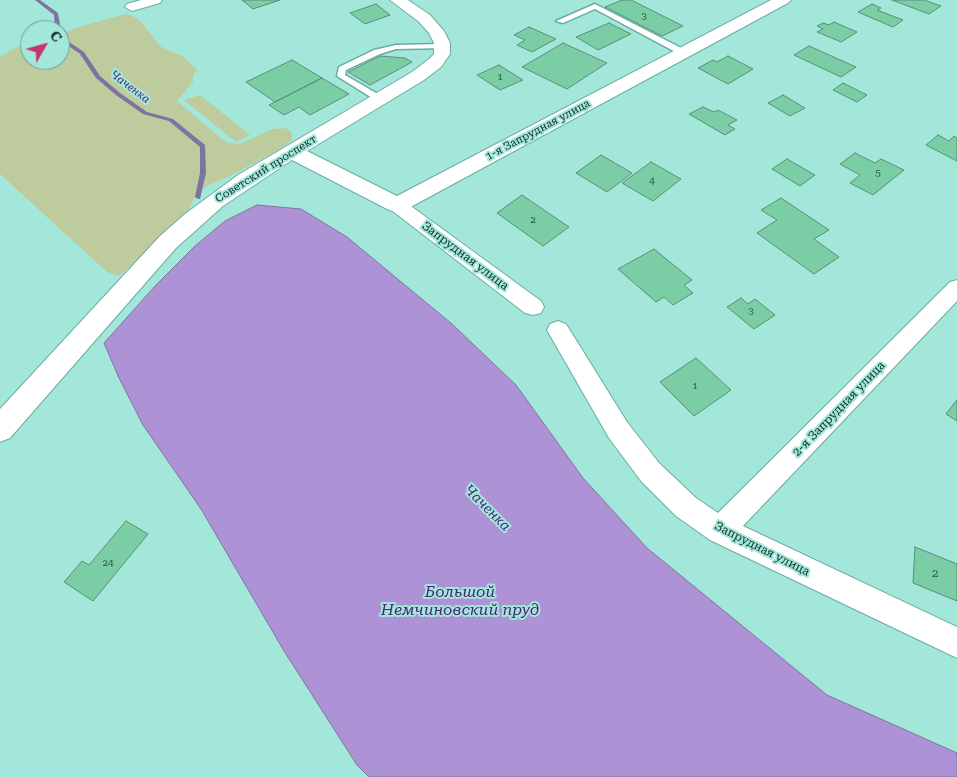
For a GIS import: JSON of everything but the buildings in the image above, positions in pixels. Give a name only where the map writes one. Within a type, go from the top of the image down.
[{"type":"street","points":[[132,7],[155,0]]},
{"type":"street","points":[[398,0],[424,18],[436,31],[442,46]]},
{"type":"street","name":"1-я Запрудная улица","points":[[397,205],[783,0]]},
{"type":"street","name":"Советский проспект","points":[[0,429],[168,242],[215,201],[418,76],[435,63],[442,54],[442,46]]},
{"type":"street","points":[[292,152],[397,205]]},
{"type":"street","name":"Запрудная улица","points":[[397,205],[533,307]]},
{"type":"street","name":"2-я Запрудная улица","points":[[720,530],[957,288]]},
{"type":"street","name":"Запрудная улица","points":[[558,330],[618,430],[650,472],[686,507],[720,530],[957,643]]},
{"type":"lane","points":[[560,21],[595,6],[684,52]]},
{"type":"lane","points":[[380,99],[341,76],[342,70],[377,52],[396,47],[442,46]]},
{"type":"green space","points":[[126,14],[133,16],[142,23],[161,47],[182,56],[197,70],[193,76],[193,82],[177,101],[228,143],[240,144],[273,129],[286,128],[292,133],[292,141],[273,153],[205,187],[196,195],[184,218],[119,276],[107,272],[0,174],[0,57],[20,47],[20,70],[70,70],[70,30]]},
{"type":"green space","points":[[200,95],[250,135],[236,142],[184,100]]},
{"type":"water","name":"Большой Немчиновский пруд","points":[[257,205],[301,209],[347,237],[452,324],[516,385],[583,478],[647,548],[827,695],[957,753],[957,777],[369,777],[357,765],[284,651],[201,509],[143,425],[104,343],[156,285],[195,246],[225,221]]},
{"type":"waterway","name":"Чаченка","points":[[37,0],[56,14],[57,20]]},
{"type":"waterway","name":"Чаченка","points":[[70,45],[82,53],[98,77],[118,94],[145,113],[171,120],[203,146],[203,173],[198,197]]}]
